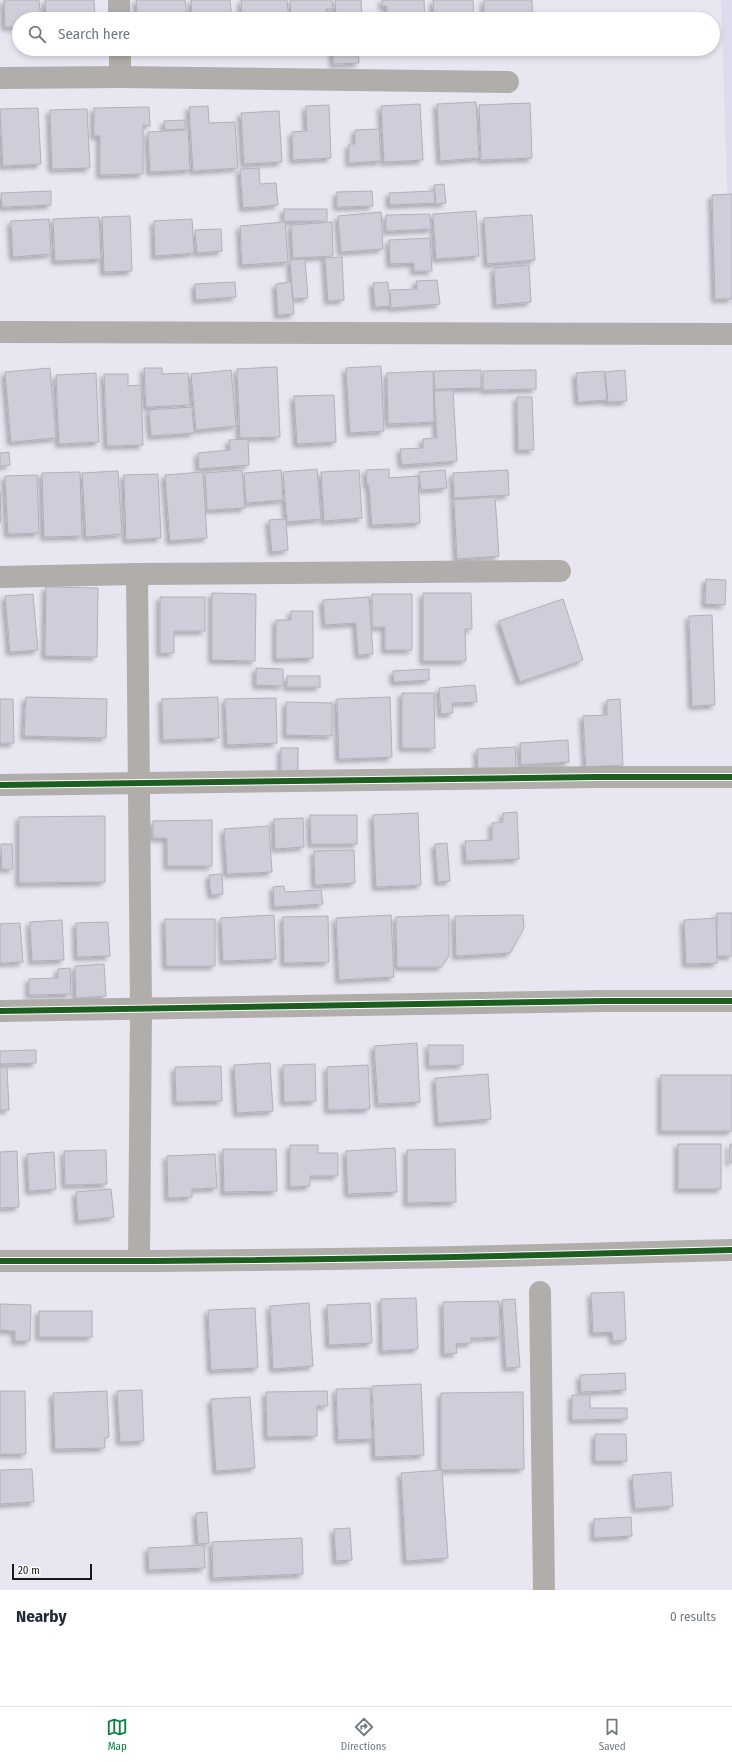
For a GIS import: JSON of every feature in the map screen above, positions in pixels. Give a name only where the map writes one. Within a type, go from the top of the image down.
[{"type":"street","points":[[119,0],[119,12]]},
{"type":"street","points":[[120,56],[120,77]]},
{"type":"street","points":[[0,78],[120,77],[508,82]]},
{"type":"street","points":[[0,332],[732,334]]},
{"type":"street","points":[[0,577],[137,574],[560,571]]},
{"type":"street","points":[[137,574],[141,1009],[139,1261]]},
{"type":"street","points":[[0,785],[140,782],[732,777]]},
{"type":"street","points":[[0,1011],[596,1001],[732,1001]]},
{"type":"street","points":[[0,1261],[139,1261],[538,1255],[732,1250]]},
{"type":"street","points":[[540,1292],[544,1590]]},
{"type":"shaded area","points":[[721,0],[732,0],[732,308],[731,308]]},
{"type":"building","points":[[4,0],[39,0],[40,12],[12,12],[12,27],[5,27]]},
{"type":"building","points":[[45,0],[94,0],[95,12],[46,12]]},
{"type":"building","points":[[136,0],[185,0],[186,12],[137,12]]},
{"type":"building","points":[[191,0],[230,0],[231,12],[192,12]]},
{"type":"building","points":[[241,0],[287,0],[288,12],[242,12]]},
{"type":"building","points":[[290,0],[332,0],[333,9],[326,9],[326,12],[291,12]]},
{"type":"building","points":[[335,0],[361,0],[362,12],[336,12]]},
{"type":"building","points":[[382,0],[424,0],[425,12],[387,12],[387,6],[382,6]]},
{"type":"building","points":[[433,0],[473,0],[474,12],[434,12]]},
{"type":"building","points":[[484,0],[532,0],[533,12],[484,12]]},
{"type":"building","points":[[333,56],[358,56],[359,63],[333,64]]},
{"type":"building","points":[[476,102],[479,158],[440,161],[437,104]]},
{"type":"building","points":[[530,103],[532,158],[481,160],[479,105]]},
{"type":"building","points":[[420,104],[423,160],[384,162],[381,106]]},
{"type":"building","points":[[329,105],[331,158],[293,160],[292,132],[307,131],[306,106]]},
{"type":"building","points":[[208,106],[209,123],[235,122],[238,168],[193,171],[189,107]]},
{"type":"building","points":[[149,107],[150,126],[143,125],[143,174],[100,175],[100,136],[94,136],[94,108]]},
{"type":"building","points":[[38,108],[41,164],[3,166],[0,109]]},
{"type":"building","points":[[87,109],[90,168],[52,169],[50,110]]},
{"type":"building","points":[[279,111],[282,162],[244,164],[241,113]]},
{"type":"building","points":[[185,120],[185,129],[165,130],[164,121]]},
{"type":"building","points":[[379,129],[381,161],[349,163],[349,144],[355,144],[355,130]]},
{"type":"building","points":[[188,130],[190,170],[150,172],[148,132]]},
{"type":"building","points":[[259,168],[260,184],[276,183],[278,205],[243,208],[240,169]]},
{"type":"building","points":[[444,184],[446,203],[436,204],[434,185]]},
{"type":"building","points":[[51,191],[51,205],[2,207],[1,193]]},
{"type":"building","points":[[372,191],[373,206],[337,207],[337,192]]},
{"type":"building","points":[[434,191],[435,203],[390,205],[389,193]]},
{"type":"building","points":[[732,194],[732,299],[715,299],[712,195]]},
{"type":"building","points":[[284,209],[327,209],[327,221],[284,221]]},
{"type":"building","points":[[476,211],[479,256],[436,259],[433,214]]},
{"type":"building","points":[[381,212],[383,249],[341,252],[338,216]]},
{"type":"building","points":[[430,214],[431,229],[386,231],[386,215]]},
{"type":"building","points":[[532,215],[535,260],[487,264],[484,218]]},
{"type":"building","points":[[130,216],[132,271],[104,272],[102,217]]},
{"type":"building","points":[[99,217],[101,259],[55,261],[53,219]]},
{"type":"building","points":[[49,219],[51,254],[13,257],[11,221]]},
{"type":"building","points":[[192,219],[194,253],[155,256],[154,221]]},
{"type":"building","points":[[285,222],[288,262],[242,265],[240,226]]},
{"type":"building","points":[[332,222],[333,256],[293,258],[291,225]]},
{"type":"building","points":[[221,229],[222,251],[197,253],[195,230]]},
{"type":"building","points":[[430,238],[432,271],[414,271],[414,263],[390,264],[389,240]]},
{"type":"building","points":[[342,257],[344,300],[328,301],[325,258]]},
{"type":"building","points":[[305,259],[308,298],[293,299],[290,260]]},
{"type":"building","points":[[529,265],[531,302],[496,305],[494,268]]},
{"type":"building","points":[[437,280],[440,304],[391,308],[390,290],[417,289],[416,281]]},
{"type":"building","points":[[235,282],[236,297],[196,300],[195,284]]},
{"type":"building","points":[[291,282],[294,314],[278,315],[276,284]]},
{"type":"building","points":[[388,282],[390,306],[375,307],[373,283]]},
{"type":"building","points":[[381,366],[384,431],[350,433],[346,368]]},
{"type":"building","points":[[277,367],[280,437],[240,438],[237,369]]},
{"type":"building","points":[[50,368],[56,438],[11,442],[5,372]]},
{"type":"building","points":[[144,368],[162,368],[162,374],[188,373],[190,405],[146,407]]},
{"type":"building","points":[[231,370],[236,426],[196,430],[191,374]]},
{"type":"building","points":[[481,370],[481,388],[435,389],[434,371]]},
{"type":"building","points":[[536,370],[536,389],[483,390],[483,371]]},
{"type":"building","points":[[625,370],[627,401],[608,402],[605,372]]},
{"type":"building","points":[[433,371],[434,422],[388,424],[387,373]]},
{"type":"building","points":[[604,371],[607,400],[578,402],[576,373]]},
{"type":"building","points":[[96,373],[99,442],[59,444],[56,375]]},
{"type":"building","points":[[104,374],[128,374],[128,386],[141,385],[143,445],[107,446]]},
{"type":"building","points":[[453,390],[457,461],[402,465],[400,449],[423,448],[423,439],[437,438],[434,391]]},
{"type":"building","points":[[334,395],[336,442],[297,444],[294,396]]},
{"type":"building","points":[[517,397],[532,397],[534,450],[518,450]]},
{"type":"building","points":[[192,407],[194,433],[151,436],[149,410]]},
{"type":"building","points":[[248,439],[249,465],[199,469],[198,453],[230,450],[229,440]]},
{"type":"building","points":[[9,452],[10,465],[0,466],[0,453]]},
{"type":"building","points":[[317,469],[321,519],[287,522],[283,472]]},
{"type":"building","points":[[389,469],[389,478],[418,476],[420,523],[372,525],[369,485],[367,485],[366,470]]},
{"type":"building","points":[[242,470],[245,508],[207,510],[205,473]]},
{"type":"building","points":[[281,470],[283,500],[246,503],[244,473]]},
{"type":"building","points":[[359,470],[362,518],[324,521],[321,472]]},
{"type":"building","points":[[445,470],[447,488],[421,490],[419,472]]},
{"type":"building","points":[[508,470],[509,495],[454,498],[453,473]]},
{"type":"building","points":[[118,471],[122,534],[86,537],[82,473]]},
{"type":"building","points":[[80,472],[82,536],[44,537],[42,473]]},
{"type":"building","points":[[203,472],[207,538],[170,541],[165,475]]},
{"type":"building","points":[[158,474],[161,538],[126,540],[124,475]]},
{"type":"building","points":[[37,475],[39,533],[8,534],[5,476]]},
{"type":"building","points":[[0,492],[1,522],[0,522]]},
{"type":"building","points":[[495,497],[499,556],[457,559],[454,500]]},
{"type":"building","points":[[286,519],[288,550],[272,552],[269,520]]},
{"type":"building","points":[[706,579],[726,580],[725,605],[705,604]]},
{"type":"building","points":[[46,587],[98,588],[97,657],[45,656]]},
{"type":"building","points":[[212,593],[256,594],[255,661],[212,660]]},
{"type":"building","points":[[423,593],[471,593],[472,629],[465,629],[466,661],[423,661]]},
{"type":"building","points":[[33,594],[38,650],[10,652],[5,596]]},
{"type":"building","points":[[372,594],[412,594],[412,650],[385,650],[385,627],[372,627]]},
{"type":"building","points":[[160,597],[205,597],[205,631],[174,631],[174,653],[160,653]]},
{"type":"building","points":[[369,597],[373,654],[358,655],[356,623],[325,625],[323,600]]},
{"type":"building","points":[[563,599],[583,660],[520,682],[499,621]]},
{"type":"building","points":[[291,611],[313,611],[313,658],[276,659],[276,620],[291,620]]},
{"type":"building","points":[[712,615],[715,705],[692,706],[689,616]]},
{"type":"building","points":[[256,668],[283,669],[283,686],[256,685]]},
{"type":"building","points":[[429,669],[429,680],[394,682],[393,671]]},
{"type":"building","points":[[287,676],[320,676],[320,687],[287,687]]},
{"type":"building","points":[[475,685],[477,702],[452,703],[453,713],[441,714],[439,688]]},
{"type":"building","points":[[402,693],[434,693],[435,748],[402,748]]},
{"type":"building","points":[[26,697],[107,699],[106,738],[24,736]]},
{"type":"building","points":[[218,697],[219,738],[163,740],[162,699]]},
{"type":"building","points":[[390,697],[392,757],[339,759],[337,699]]},
{"type":"building","points":[[276,698],[277,743],[227,745],[225,699]]},
{"type":"building","points":[[0,699],[13,699],[14,743],[0,743]]},
{"type":"building","points":[[620,699],[623,765],[586,767],[583,716],[607,715],[607,700]]},
{"type":"building","points":[[286,702],[332,703],[332,736],[286,735]]},
{"type":"building","points":[[568,740],[569,762],[521,765],[520,743]]},
{"type":"building","points":[[515,747],[516,768],[478,770],[477,749]]},
{"type":"building","points":[[281,748],[298,748],[298,775],[281,775]]},
{"type":"building","points":[[517,812],[519,859],[466,861],[465,841],[492,840],[492,823],[503,822],[503,813]]},
{"type":"building","points":[[418,813],[421,885],[376,887],[373,815]]},
{"type":"building","points":[[310,815],[357,815],[357,844],[311,844]]},
{"type":"building","points":[[105,816],[105,882],[19,883],[19,817]]},
{"type":"building","points":[[303,818],[304,847],[275,849],[274,819]]},
{"type":"building","points":[[212,820],[212,866],[167,866],[167,838],[153,838],[153,821]]},
{"type":"building","points":[[269,826],[272,872],[227,874],[224,829]]},
{"type":"building","points":[[447,843],[450,881],[438,882],[435,844]]},
{"type":"building","points":[[1,844],[12,844],[13,869],[2,869]]},
{"type":"building","points":[[354,850],[355,883],[315,885],[314,851]]},
{"type":"building","points":[[222,874],[223,894],[211,895],[209,875]]},
{"type":"building","points":[[284,886],[285,892],[321,890],[323,904],[274,907],[273,887]]},
{"type":"building","points":[[717,913],[732,913],[732,956],[717,956]]},
{"type":"building","points":[[274,915],[276,959],[223,961],[221,918]]},
{"type":"building","points":[[391,915],[394,977],[339,980],[336,918]]},
{"type":"building","points":[[449,915],[449,956],[441,967],[397,967],[396,917]]},
{"type":"building","points":[[523,915],[524,928],[510,953],[456,956],[455,916]]},
{"type":"building","points":[[328,916],[329,962],[284,963],[283,917]]},
{"type":"building","points":[[716,918],[717,963],[686,964],[684,920]]},
{"type":"building","points":[[165,919],[215,919],[215,966],[166,966]]},
{"type":"building","points":[[62,920],[64,960],[32,961],[30,922]]},
{"type":"building","points":[[108,922],[110,956],[77,957],[76,923]]},
{"type":"building","points":[[20,923],[23,962],[0,963],[0,924]]},
{"type":"building","points":[[104,964],[106,996],[76,998],[75,966]]},
{"type":"building","points":[[70,968],[71,994],[29,995],[29,979],[58,978],[58,969]]},
{"type":"building","points":[[417,1043],[420,1102],[378,1104],[374,1046]]},
{"type":"building","points":[[428,1045],[463,1045],[463,1065],[429,1066]]},
{"type":"building","points":[[36,1050],[36,1063],[0,1064],[0,1051]]},
{"type":"building","points":[[270,1063],[273,1111],[237,1113],[234,1065]]},
{"type":"building","points":[[315,1064],[316,1101],[284,1102],[283,1065]]},
{"type":"building","points":[[368,1065],[370,1109],[328,1110],[327,1067]]},
{"type":"building","points":[[221,1066],[222,1101],[176,1102],[175,1067]]},
{"type":"building","points":[[7,1067],[9,1110],[0,1110],[0,1068]]},
{"type":"building","points":[[488,1074],[491,1119],[438,1123],[435,1078]]},
{"type":"building","points":[[661,1075],[732,1075],[732,1131],[661,1131]]},
{"type":"building","points":[[678,1144],[721,1144],[721,1189],[678,1189]]},
{"type":"building","points":[[730,1144],[732,1144],[732,1163],[729,1162]]},
{"type":"building","points":[[290,1145],[318,1145],[318,1153],[338,1153],[338,1176],[310,1176],[310,1186],[290,1187]]},
{"type":"building","points":[[395,1148],[397,1192],[348,1194],[346,1151]]},
{"type":"building","points":[[223,1149],[276,1149],[277,1191],[224,1192]]},
{"type":"building","points":[[455,1149],[456,1202],[407,1203],[407,1150]]},
{"type":"building","points":[[106,1150],[107,1184],[65,1185],[64,1151]]},
{"type":"building","points":[[17,1151],[19,1207],[0,1208],[0,1152]]},
{"type":"building","points":[[54,1152],[56,1189],[29,1191],[27,1154]]},
{"type":"building","points":[[215,1154],[217,1188],[192,1189],[192,1197],[168,1198],[167,1156]]},
{"type":"building","points":[[111,1189],[114,1217],[78,1221],[76,1192]]},
{"type":"building","points":[[624,1292],[626,1340],[613,1341],[612,1332],[593,1333],[591,1293]]},
{"type":"building","points":[[416,1298],[418,1349],[382,1351],[381,1299]]},
{"type":"building","points":[[515,1299],[520,1367],[506,1368],[502,1300]]},
{"type":"building","points":[[499,1301],[500,1337],[471,1338],[471,1343],[456,1344],[457,1353],[444,1354],[443,1302]]},
{"type":"building","points":[[309,1303],[313,1366],[273,1369],[270,1306]]},
{"type":"building","points":[[370,1303],[372,1343],[329,1345],[327,1305]]},
{"type":"building","points":[[0,1304],[31,1305],[30,1341],[15,1341],[15,1331],[0,1330]]},
{"type":"building","points":[[255,1308],[258,1368],[211,1370],[208,1310]]},
{"type":"building","points":[[39,1311],[92,1311],[92,1337],[39,1337]]},
{"type":"building","points":[[625,1373],[626,1390],[581,1392],[580,1375]]},
{"type":"building","points":[[421,1384],[424,1455],[375,1457],[372,1386]]},
{"type":"building","points":[[370,1388],[372,1439],[338,1440],[336,1389]]},
{"type":"building","points":[[142,1390],[144,1441],[120,1442],[117,1391]]},
{"type":"building","points":[[0,1391],[25,1391],[26,1454],[0,1454]]},
{"type":"building","points":[[107,1391],[109,1437],[104,1438],[105,1448],[55,1449],[53,1393]]},
{"type":"building","points":[[327,1391],[328,1406],[317,1406],[317,1436],[267,1437],[266,1392]]},
{"type":"building","points":[[523,1392],[524,1469],[441,1470],[441,1393]]},
{"type":"building","points":[[572,1395],[590,1395],[590,1408],[627,1408],[627,1419],[572,1420]]},
{"type":"building","points":[[250,1397],[255,1468],[216,1471],[211,1399]]},
{"type":"building","points":[[595,1434],[626,1434],[627,1461],[595,1461]]},
{"type":"building","points":[[32,1469],[34,1502],[0,1504],[0,1470]]},
{"type":"building","points":[[442,1470],[448,1558],[406,1561],[401,1473]]},
{"type":"building","points":[[671,1472],[673,1506],[635,1509],[632,1475]]},
{"type":"building","points":[[207,1512],[209,1543],[198,1544],[196,1513]]},
{"type":"building","points":[[631,1517],[632,1536],[594,1538],[594,1519]]},
{"type":"building","points":[[350,1528],[352,1560],[336,1561],[334,1529]]},
{"type":"building","points":[[302,1538],[303,1574],[213,1578],[212,1542]]},
{"type":"building","points":[[204,1545],[205,1568],[149,1570],[148,1548]]},
{"type":"cycle path","points":[[0,785],[596,777],[732,777]]},
{"type":"cycle path","points":[[0,1011],[604,1001],[732,1001]]},
{"type":"cycle path","points":[[0,1261],[183,1261],[549,1255],[732,1250]]}]
